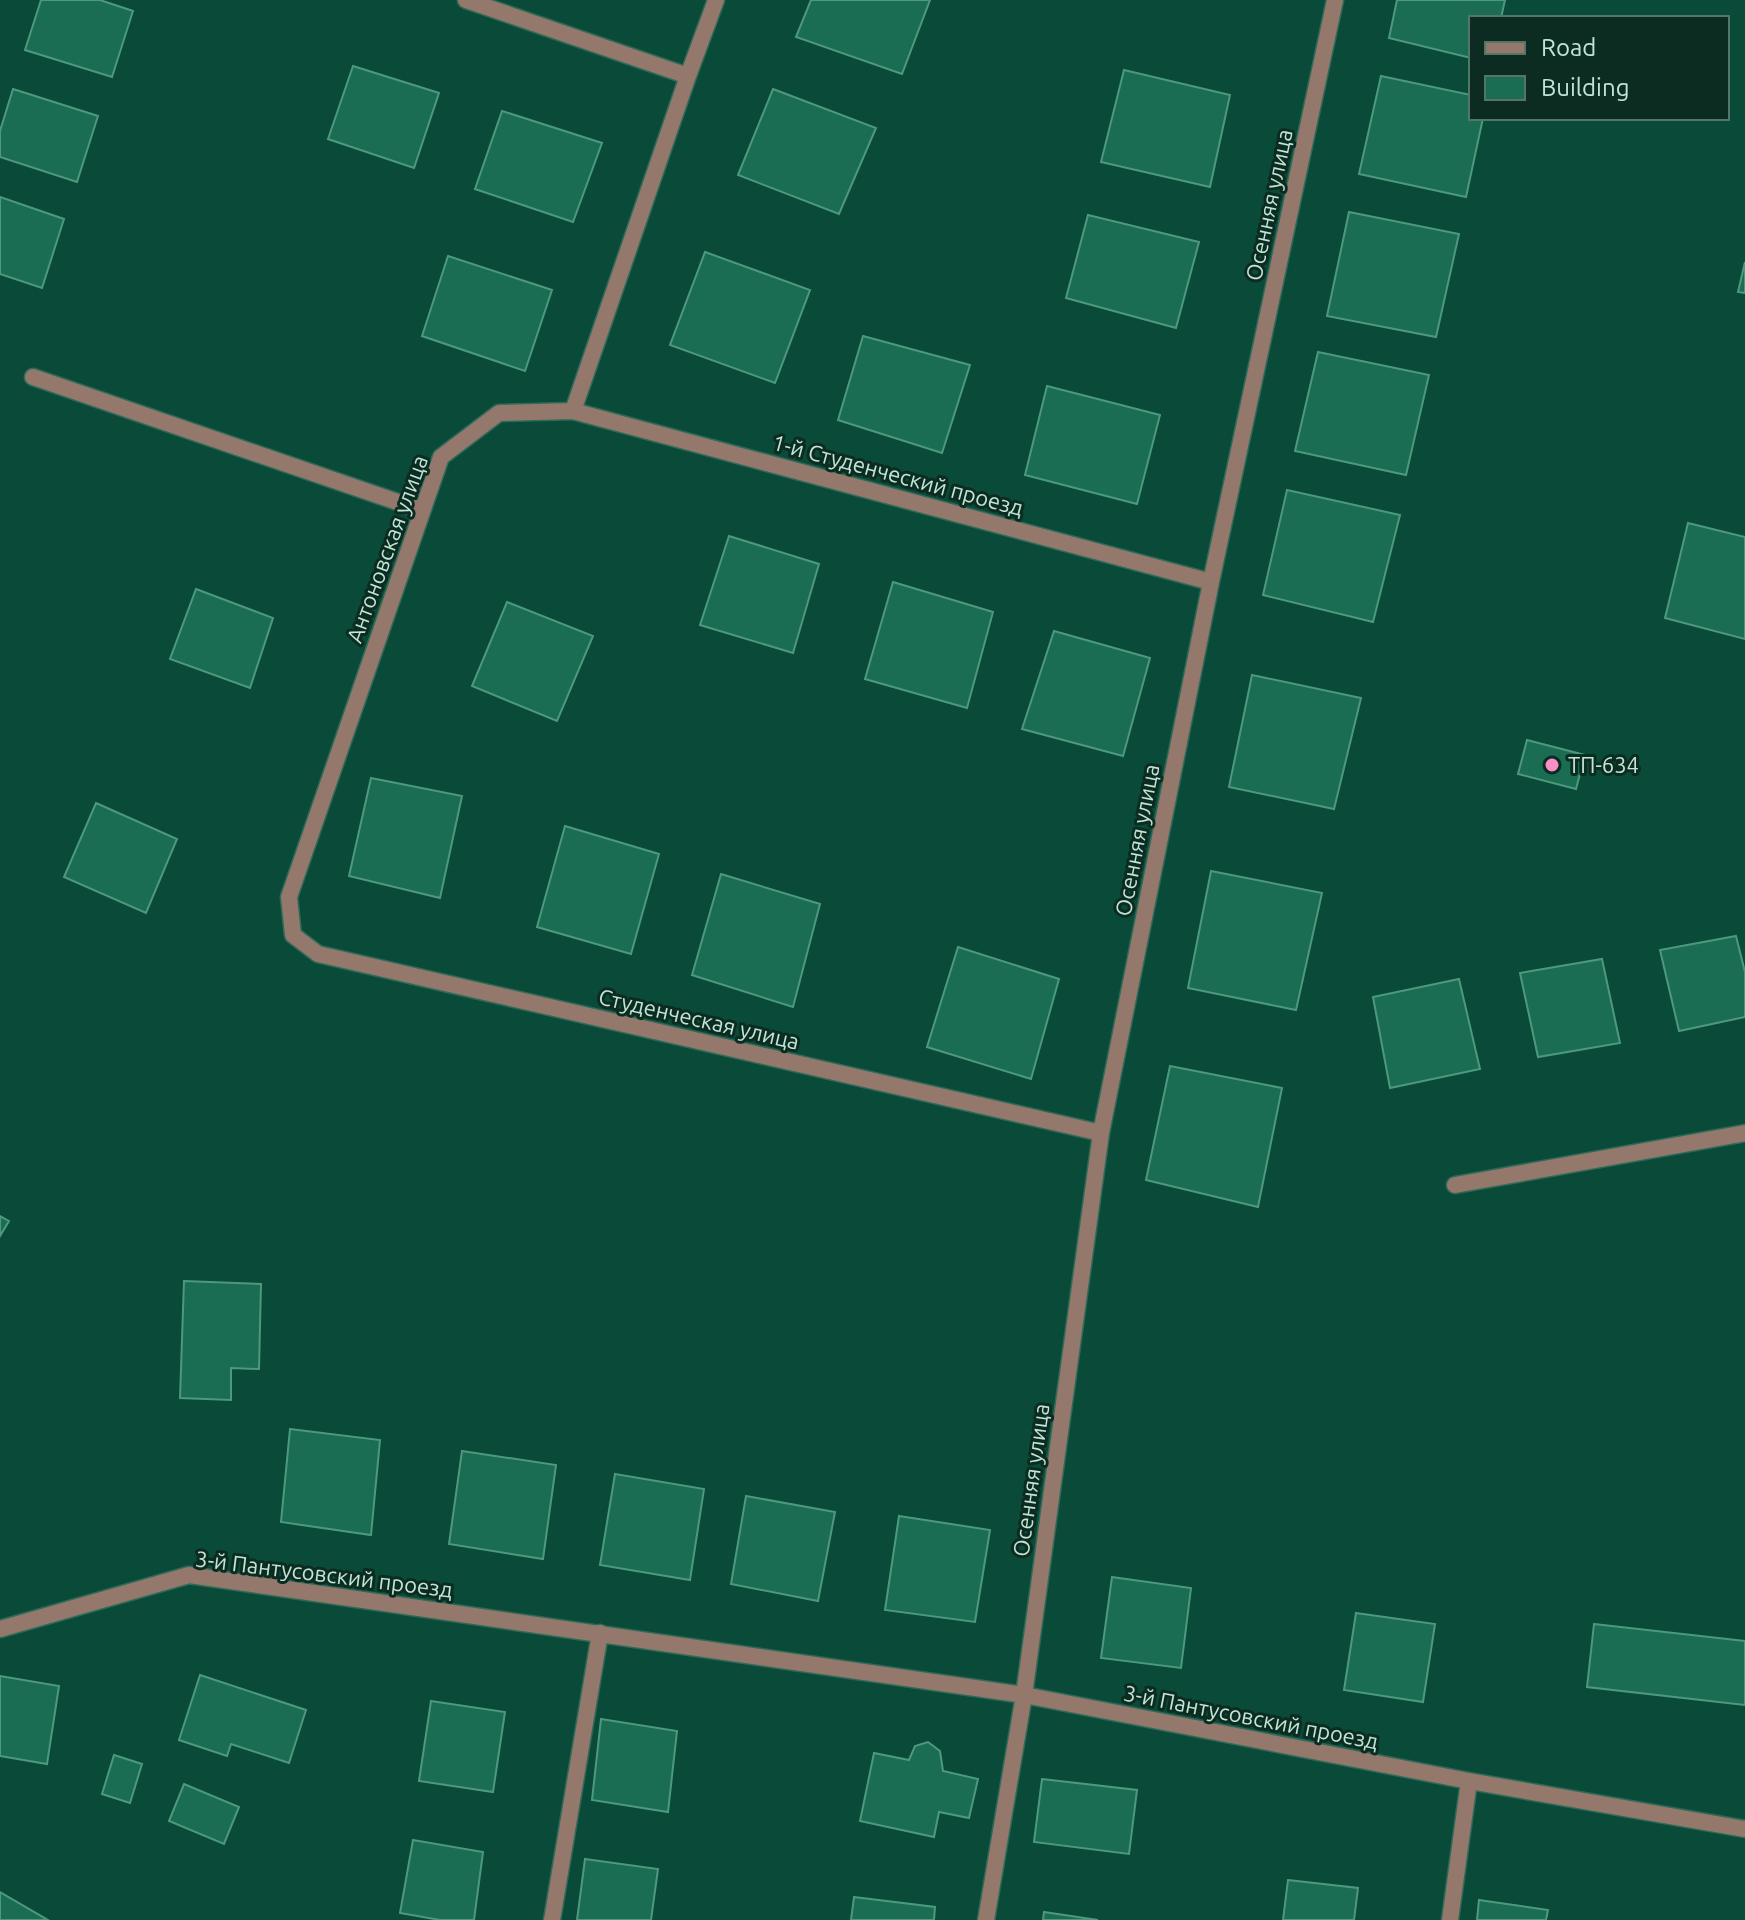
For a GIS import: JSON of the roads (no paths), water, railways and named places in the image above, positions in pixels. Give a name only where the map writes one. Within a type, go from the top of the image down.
[{"type":"street","points":[[466,0],[688,76]]},
{"type":"street","points":[[573,411],[716,0]]},
{"type":"street","name":"Осенняя улица","points":[[1024,1695],[1101,1133],[1211,582],[1335,0]]},
{"type":"street","points":[[33,377],[421,510]]},
{"type":"street","name":"1-й Студенческий проезд","points":[[573,411],[1211,582]]},
{"type":"street","name":"Антоновская улица","points":[[293,935],[289,897],[441,457],[499,413],[573,411]]},
{"type":"street","name":"Студенческая улица","points":[[293,935],[318,954],[1101,1133]]},
{"type":"street","points":[[1455,1185],[1745,1133]]},
{"type":"street","name":"3-й Пантусовский проезд","points":[[0,1629],[189,1575],[1024,1695],[1469,1781],[1745,1829]]},
{"type":"street","points":[[552,1920],[600,1633]]},
{"type":"street","points":[[986,1920],[1024,1695]]},
{"type":"street","points":[[1450,1920],[1469,1781]]},
{"type":"place","name":"ТП-634","points":[[1552,765]]}]
